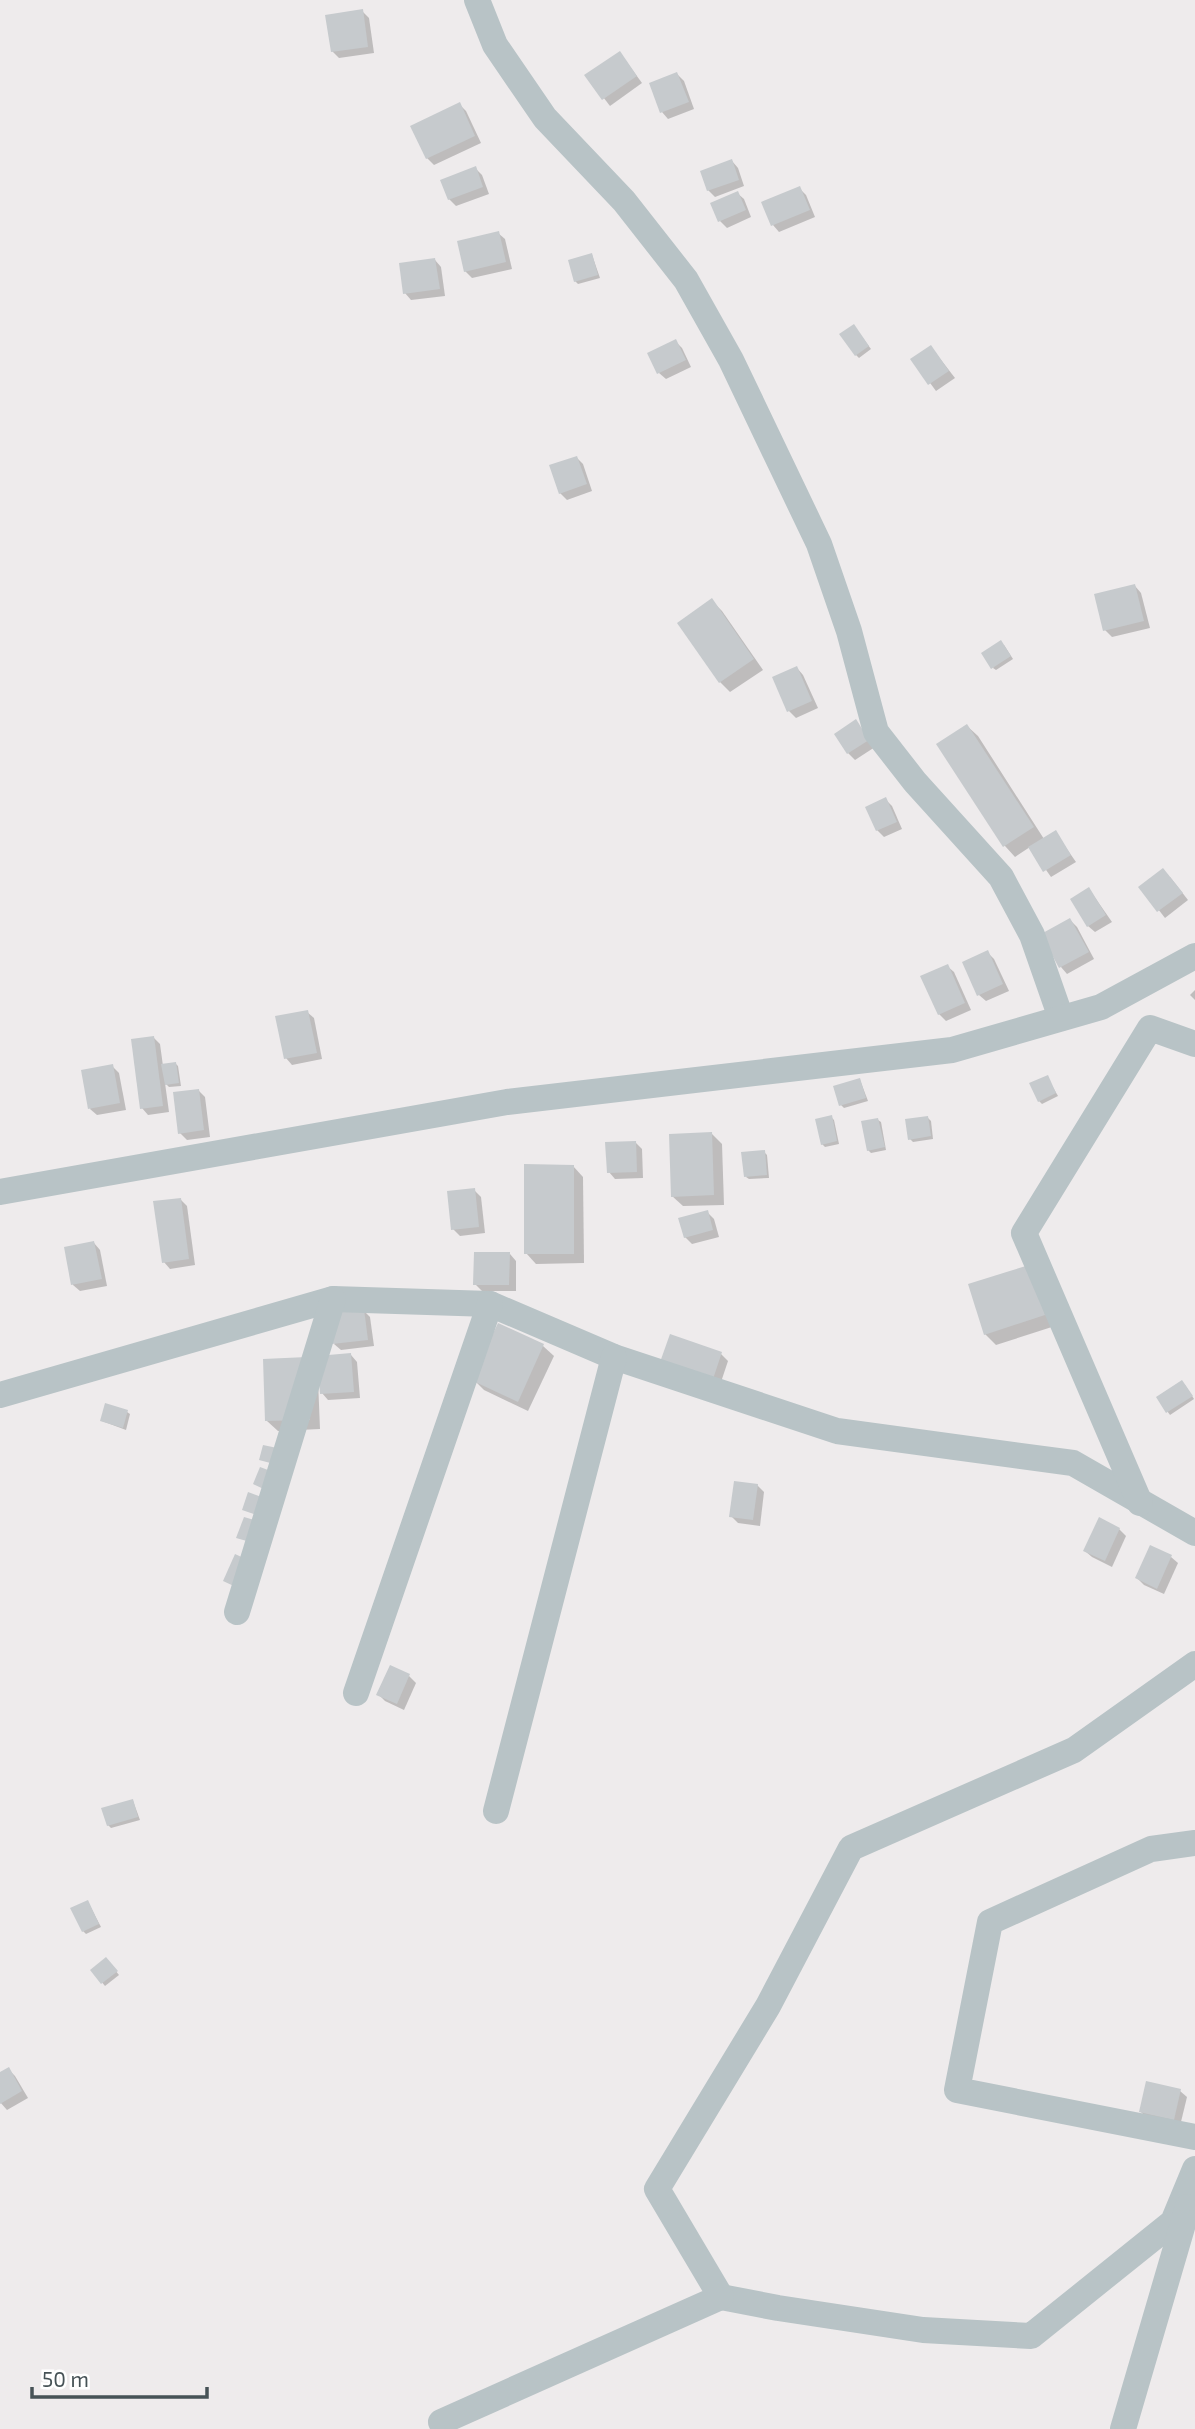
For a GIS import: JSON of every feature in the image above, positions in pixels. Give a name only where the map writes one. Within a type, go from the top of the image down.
[{"type":"street","points":[[477,0],[495,45],[545,118],[624,201],[686,280],[731,360],[819,544],[849,631],[876,732],[915,782],[1001,877],[1032,935],[1061,1018]]},
{"type":"street","points":[[0,1192],[64,1178],[507,1102],[953,1050],[1101,1007],[1195,956]]},
{"type":"street","points":[[1140,1503],[1024,1233],[1150,1028],[1195,1044]]},
{"type":"street","points":[[0,1395],[332,1299],[491,1304],[614,1357],[837,1431],[1073,1463],[1195,1533]]},
{"type":"street","points":[[237,1612],[332,1299]]},
{"type":"street","points":[[356,1693],[491,1304]]},
{"type":"street","points":[[496,1811],[614,1357]]},
{"type":"street","points":[[722,2297],[657,2189],[768,2006],[851,1848],[1074,1750],[1195,1664]]},
{"type":"street","points":[[1195,1843],[1151,1849],[990,1922],[957,2090],[1195,2137]]},
{"type":"street","points":[[441,2422],[722,2297],[923,2330],[1031,2336],[1173,2222],[1195,2169]]},
{"type":"street","points":[[1123,2429],[1195,2182]]},
{"type":"building","points":[[363,9],[368,47],[331,52],[325,15]]},
{"type":"building","points":[[620,51],[637,76],[602,100],[584,75]]},
{"type":"building","points":[[677,72],[689,102],[660,113],[649,83]]},
{"type":"building","points":[[460,102],[475,136],[426,159],[410,126]]},
{"type":"building","points":[[732,159],[739,180],[707,191],[700,171]]},
{"type":"building","points":[[476,166],[483,187],[448,200],[440,180]]},
{"type":"building","points":[[800,186],[810,210],[771,226],[761,202]]},
{"type":"building","points":[[738,191],[746,210],[718,222],[710,203]]},
{"type":"building","points":[[499,231],[506,262],[464,272],[457,241]]},
{"type":"building","points":[[592,253],[598,275],[574,282],[568,260]]},
{"type":"building","points":[[435,258],[440,289],[403,294],[399,263]]},
{"type":"building","points":[[854,324],[869,346],[855,356],[839,334]]},
{"type":"building","points":[[676,339],[686,360],[657,374],[647,353]]},
{"type":"building","points":[[931,345],[949,371],[928,385],[910,359]]},
{"type":"building","points":[[577,456],[587,484],[559,494],[549,465]]},
{"type":"building","points":[[1135,584],[1144,621],[1103,631],[1094,594]]},
{"type":"building","points":[[712,598],[754,659],[719,683],[677,623]]},
{"type":"building","points":[[1001,640],[1011,656],[991,669],[981,653]]},
{"type":"building","points":[[797,666],[812,701],[787,712],[772,677]]},
{"type":"building","points":[[856,719],[869,740],[847,754],[834,734]]},
{"type":"building","points":[[967,724],[1034,827],[1003,847],[936,744]]},
{"type":"building","points":[[886,797],[897,822],[876,831],[865,807]]},
{"type":"building","points":[[1056,830],[1071,855],[1043,872],[1028,847]]},
{"type":"building","points":[[1163,868],[1183,893],[1157,912],[1138,887]]},
{"type":"building","points":[[1089,887],[1106,915],[1087,927],[1070,899]]},
{"type":"building","points":[[1070,918],[1089,952],[1059,968],[1041,934]]},
{"type":"building","points":[[988,950],[1003,984],[977,996],[962,962]]},
{"type":"building","points":[[948,964],[965,1003],[938,1015],[920,976]]},
{"type":"building","points":[[308,1010],[317,1053],[284,1059],[275,1016]]},
{"type":"building","points":[[154,1036],[163,1106],[140,1109],[131,1039]]},
{"type":"building","points":[[176,1062],[179,1083],[165,1085],[161,1064]]},
{"type":"building","points":[[113,1064],[120,1103],[88,1109],[81,1070]]},
{"type":"building","points":[[1048,1075],[1056,1093],[1038,1102],[1029,1083]]},
{"type":"building","points":[[860,1078],[866,1098],[839,1106],[833,1086]]},
{"type":"building","points":[[199,1089],[204,1130],[178,1134],[173,1092]]},
{"type":"building","points":[[832,1115],[837,1141],[821,1145],[815,1119]]},
{"type":"building","points":[[928,1116],[931,1136],[908,1140],[905,1119]]},
{"type":"building","points":[[878,1118],[885,1147],[867,1151],[861,1121]]},
{"type":"building","points":[[712,1132],[714,1195],[671,1197],[669,1134]]},
{"type":"building","points":[[636,1141],[637,1172],[607,1173],[605,1142]]},
{"type":"building","points":[[765,1150],[767,1175],[744,1177],[741,1152]]},
{"type":"building","points":[[524,1164],[574,1165],[574,1254],[524,1254]]},
{"type":"building","points":[[475,1188],[479,1227],[451,1230],[447,1191]]},
{"type":"building","points":[[181,1198],[189,1259],[162,1263],[153,1201]]},
{"type":"building","points":[[708,1210],[713,1230],[684,1238],[678,1218]]},
{"type":"building","points":[[94,1241],[102,1279],[71,1285],[64,1247]]},
{"type":"building","points":[[474,1252],[510,1252],[509,1285],[473,1285]]},
{"type":"building","points":[[1029,1265],[1045,1315],[984,1335],[968,1284]]},
{"type":"building","points":[[364,1309],[368,1340],[332,1344],[329,1313]]},
{"type":"building","points":[[498,1323],[544,1344],[518,1402],[471,1380]]},
{"type":"building","points":[[670,1334],[722,1352],[712,1382],[659,1365]]},
{"type":"building","points":[[351,1353],[354,1392],[320,1394],[317,1356]]},
{"type":"building","points":[[307,1357],[310,1420],[265,1421],[263,1359]]},
{"type":"building","points":[[1182,1380],[1193,1396],[1166,1413],[1156,1397]]},
{"type":"building","points":[[105,1403],[128,1410],[123,1428],[100,1421]]},
{"type":"building","points":[[263,1445],[282,1449],[278,1465],[259,1460]]},
{"type":"building","points":[[260,1467],[276,1473],[268,1491],[253,1484]]},
{"type":"building","points":[[734,1481],[758,1484],[753,1520],[729,1517]]},
{"type":"building","points":[[248,1492],[267,1499],[260,1516],[242,1510]]},
{"type":"building","points":[[244,1517],[261,1522],[254,1543],[236,1538]]},
{"type":"building","points":[[1099,1517],[1120,1528],[1105,1561],[1083,1551]]},
{"type":"building","points":[[1150,1545],[1172,1555],[1157,1589],[1135,1578]]},
{"type":"building","points":[[235,1554],[248,1560],[236,1587],[223,1581]]},
{"type":"building","points":[[390,1665],[410,1674],[397,1704],[376,1695]]},
{"type":"building","points":[[133,1799],[138,1817],[107,1826],[101,1808]]},
{"type":"building","points":[[88,1900],[99,1924],[82,1932],[70,1908]]},
{"type":"building","points":[[106,1957],[118,1971],[101,1984],[90,1970]]},
{"type":"building","points":[[9,2067],[22,2091],[0,2104],[0,2072]]},
{"type":"building","points":[[1146,2081],[1181,2089],[1174,2120],[1139,2112]]}]
